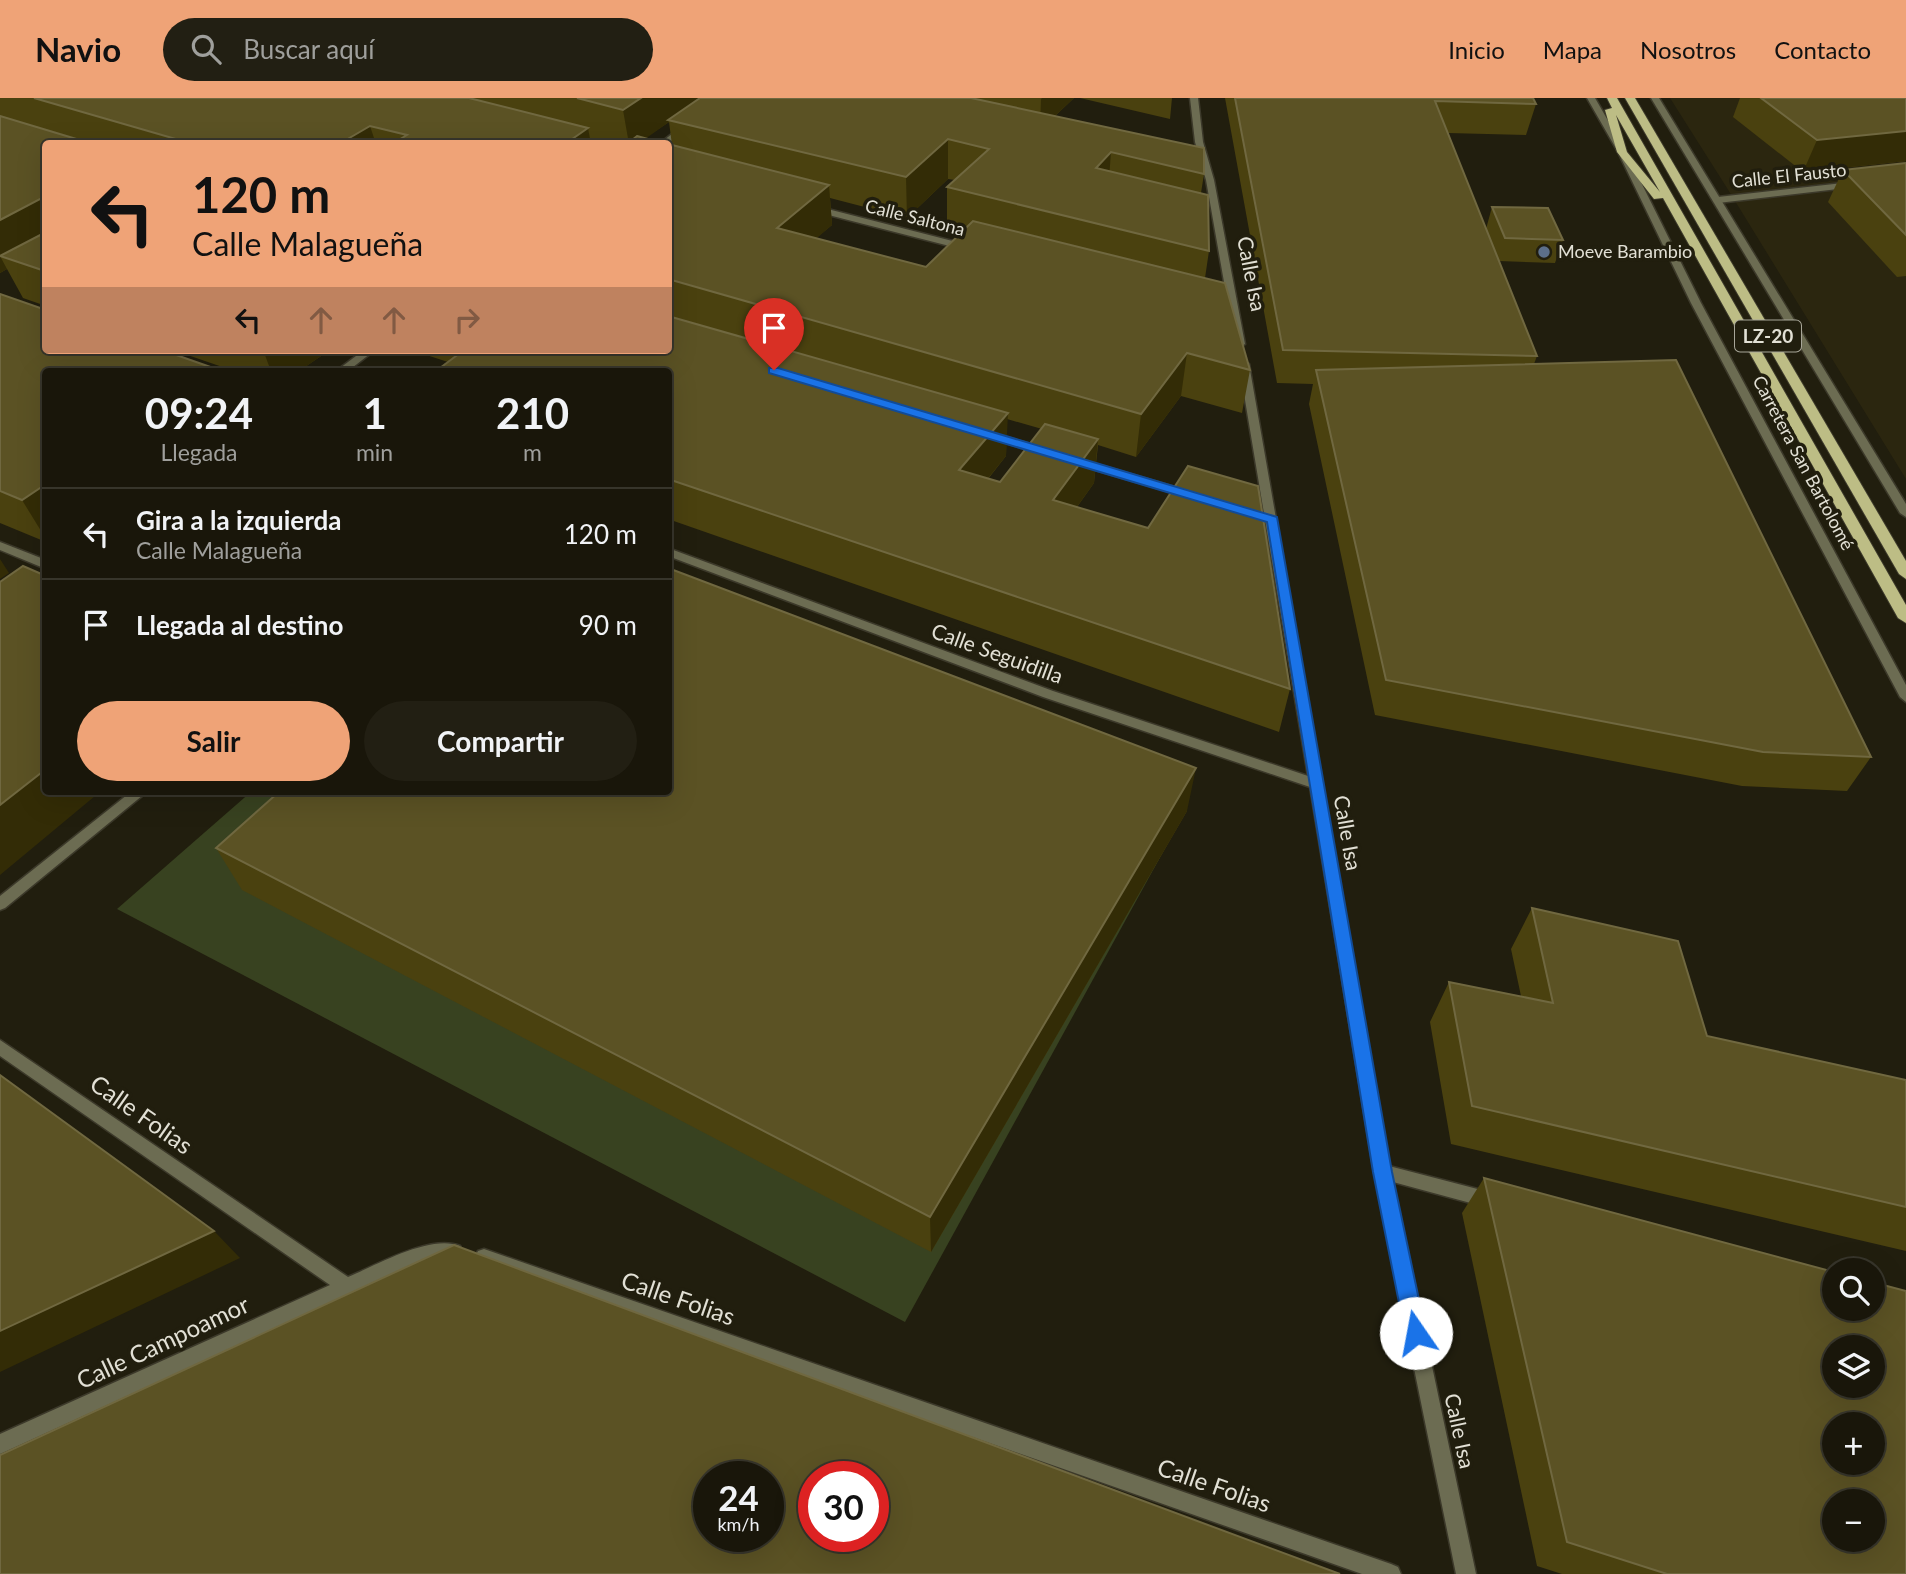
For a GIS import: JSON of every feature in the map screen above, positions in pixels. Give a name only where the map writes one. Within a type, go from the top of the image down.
[{"type":"main road","points":[[1605,98],[1614,118],[1622,152],[1705,263]]},
{"type":"main road","name":"Carretera San Bartolomé","points":[[1612,98],[1906,618]]},
{"type":"main road","name":"Carretera San Bartolomé","points":[[1630,98],[1906,574]]},
{"type":"street","name":"Calle Isa","points":[[1194,98],[1199,142],[1210,180],[1273,519],[1315,784],[1382,1172],[1466,1574]]},
{"type":"street","name":"Carretera San Bartolomé","points":[[1591,98],[1622,152],[1696,303],[1906,696]]},
{"type":"street","points":[[1655,98],[1906,513]]},
{"type":"street","points":[[669,140],[696,121]]},
{"type":"street","points":[[1196,177],[1210,180]]},
{"type":"street","name":"Calle El Fausto","points":[[1718,200],[1866,183]]},
{"type":"street","name":"Calle Saltona","points":[[803,206],[979,250]]},
{"type":"street","points":[[1222,312],[1235,315]]},
{"type":"street","points":[[345,368],[364,354]]},
{"type":"street","points":[[984,433],[1207,500]]},
{"type":"street","points":[[1259,515],[1273,519]]},
{"type":"street","points":[[0,546],[42,563]]},
{"type":"street","name":"Calle Seguidilla","points":[[672,553],[1048,694],[1315,784]]},
{"type":"street","points":[[0,904],[136,795]]},
{"type":"street","name":"Calle Folias","points":[[0,1047],[346,1286],[417,1255],[469,1252],[1391,1574]]},
{"type":"street","points":[[1382,1172],[1506,1204]]},
{"type":"street","name":"Calle Campoamor","points":[[0,1444],[346,1286]]},
{"type":"shaded area","points":[[1670,98],[1906,98],[1906,479],[1727,188]]},
{"type":"green space","points":[[672,791],[1186,810],[905,1322],[117,909],[247,795],[672,795]]},
{"type":"building","points":[[34,98],[469,98],[588,128],[571,140],[399,140],[407,135],[370,126],[346,140],[179,140]]},
{"type":"building","points":[[577,98],[641,98],[623,110]]},
{"type":"building","points":[[700,98],[971,98],[1204,148],[1204,174],[1111,152],[1096,168],[1208,195],[1209,251],[947,187],[989,149],[948,139],[906,177],[668,120]]},
{"type":"building","points":[[1235,98],[1533,98],[1536,104],[1435,101],[1537,356],[1283,350]]},
{"type":"building","points":[[1761,98],[1906,98],[1906,131],[1817,140]]},
{"type":"building","points":[[0,116],[80,140],[42,140],[42,198],[0,220]]},
{"type":"building","points":[[637,136],[652,140],[632,140]]},
{"type":"building","points":[[672,145],[829,185],[777,228],[926,267],[973,221],[1225,283],[1250,370],[1187,353],[1141,414],[672,280]]},
{"type":"building","points":[[1906,163],[1906,235],[1843,170]]},
{"type":"building","points":[[1492,207],[1548,208],[1563,240],[1505,238]]},
{"type":"building","points":[[42,234],[42,270],[0,256]]},
{"type":"building","points":[[0,294],[42,309],[42,354],[173,354],[213,368],[42,368],[42,487],[22,500],[0,491]]},
{"type":"building","points":[[672,317],[1008,413],[959,470],[1000,482],[1045,424],[1098,439],[1053,500],[1148,528],[1188,466],[1258,486],[1290,689],[672,480],[672,368],[440,368],[459,354],[672,354]]},
{"type":"building","points":[[1676,360],[1871,757],[1763,752],[1386,680],[1316,370]]},
{"type":"building","points":[[23,566],[42,574],[42,772],[0,805],[0,582]]},
{"type":"building","points":[[672,570],[1196,768],[930,1217],[216,848],[276,795],[672,795]]},
{"type":"building","points":[[1532,908],[1678,941],[1707,1036],[1906,1080],[1906,1207],[1472,1106],[1449,982],[1553,1003]]},
{"type":"building","points":[[0,1075],[214,1231],[0,1331]]},
{"type":"building","points":[[1484,1178],[1822,1269],[1822,1321],[1885,1321],[1885,1285],[1906,1291],[1906,1574],[1667,1574],[1567,1542]]},
{"type":"building","points":[[454,1245],[1340,1574],[0,1574],[0,1455]]},
{"type":"place","name":"Moeve Barambio","points":[[1544,252]]},
{"type":"route","points":[[774,370],[1273,519],[1315,784],[1382,1172],[1416,1333]]}]
